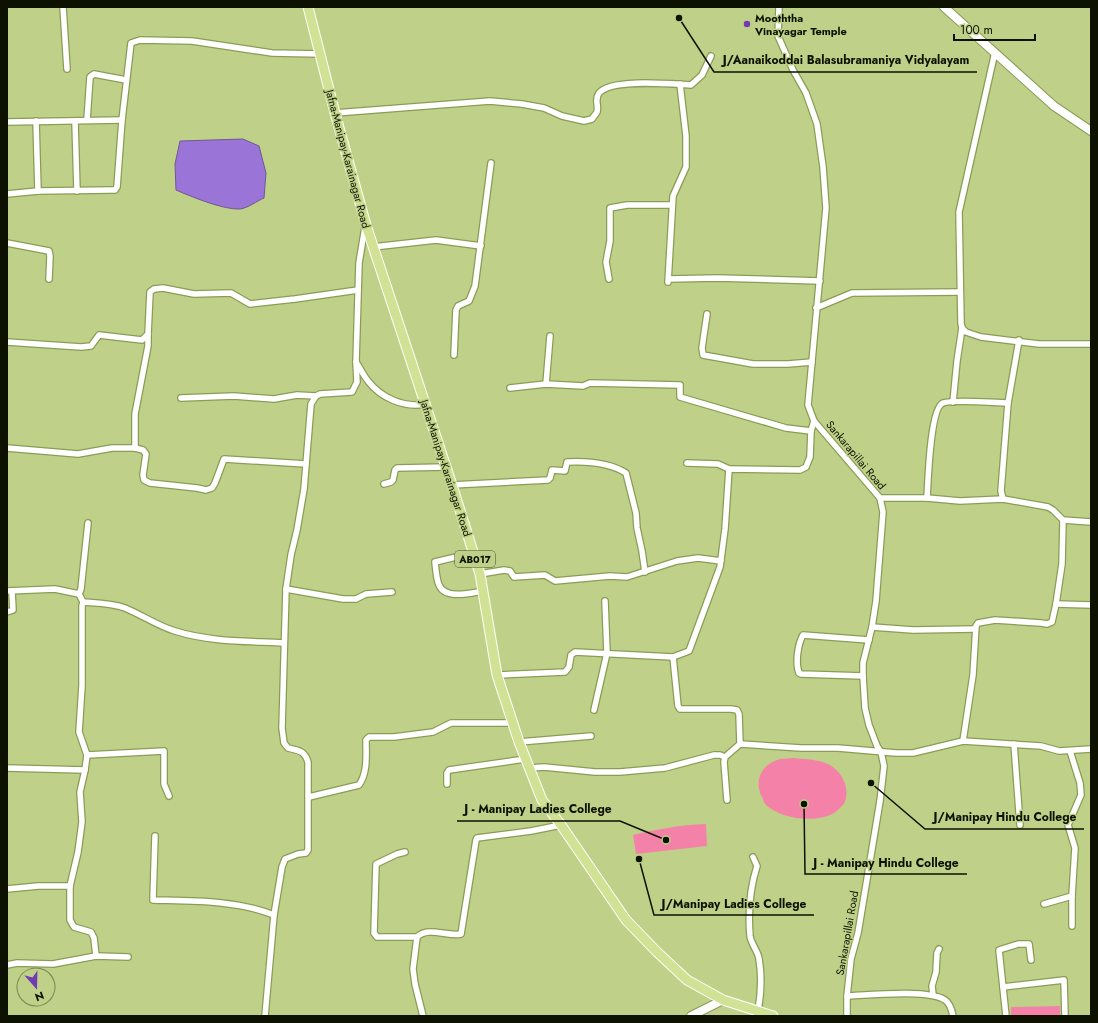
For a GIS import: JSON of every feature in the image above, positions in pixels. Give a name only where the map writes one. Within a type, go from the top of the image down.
[{"type":"main road","name":"Jafna-Manipay-Karainagar Road","points":[[308,7],[366,225],[426,404],[480,574],[497,675],[519,742],[542,800],[561,825],[626,920],[686,980],[724,1000],[772,1016]]},
{"type":"main road","points":[[944,7],[1054,106],[1091,131]]},
{"type":"main road","points":[[691,1016],[724,1000]]},
{"type":"street","points":[[63,7],[67,69]]},
{"type":"street","name":"Sankarapillai Road","points":[[779,7],[778,36],[793,70],[806,94],[817,124],[823,167],[826,208],[808,405],[814,420],[880,498],[883,512],[872,627],[863,663],[863,676],[865,708],[869,725],[877,746],[881,752],[884,766],[880,801],[858,933],[851,959],[847,996],[847,1016]]},
{"type":"street","points":[[7,194],[38,191],[115,190],[117,187],[122,120],[131,43],[140,40],[192,41],[272,53],[320,54]]},
{"type":"street","points":[[953,402],[962,328],[959,212],[994,52]]},
{"type":"street","points":[[335,113],[490,101],[544,108],[562,116],[584,121],[592,119],[597,112],[596,99],[599,93],[606,89],[625,83],[691,85],[702,75],[711,56]]},
{"type":"street","points":[[87,120],[90,77],[94,74],[126,80]]},
{"type":"street","points":[[680,84],[686,136],[686,167],[673,196],[669,281],[718,278],[820,281]]},
{"type":"street","points":[[7,122],[122,120]]},
{"type":"street","points":[[75,121],[76,191]]},
{"type":"street","points":[[36,122],[38,191]]},
{"type":"street","points":[[454,355],[456,310],[458,306],[469,301],[475,286],[491,163]]},
{"type":"street","points":[[609,279],[606,262],[610,241],[610,208],[627,205],[672,205]]},
{"type":"street","points":[[181,398],[234,396],[274,399],[297,395],[316,396],[320,394],[352,392],[357,382],[356,362],[359,263],[366,225]]},
{"type":"street","points":[[373,247],[436,240],[481,246]]},
{"type":"street","points":[[7,243],[48,251],[50,256],[49,280]]},
{"type":"street","points":[[135,448],[135,414],[148,346],[150,292],[162,288],[194,294],[231,293],[250,304],[358,290]]},
{"type":"street","points":[[816,308],[852,293],[960,292]]},
{"type":"street","points":[[707,314],[702,348],[703,355],[753,364],[812,362]]},
{"type":"street","points":[[962,328],[966,332],[981,337],[1019,340],[1039,344],[1091,344]]},
{"type":"street","points":[[7,342],[81,347],[91,346],[99,335],[142,340],[148,334]]},
{"type":"street","points":[[546,384],[550,336]]},
{"type":"street","points":[[1003,500],[1001,491],[1008,403],[1019,340]]},
{"type":"street","points":[[356,362],[368,381],[381,394],[404,404],[415,406],[426,404]]},
{"type":"street","points":[[510,388],[546,384],[582,386],[590,384],[680,385],[680,397],[786,428],[811,431]]},
{"type":"street","points":[[265,1016],[274,915],[282,867],[285,859],[298,854],[306,853],[308,850],[308,762],[305,754],[299,750],[288,748],[284,743],[282,728],[285,669],[284,643],[286,589],[304,489],[311,404],[316,396]]},
{"type":"street","points":[[927,498],[930,448],[938,407],[944,403],[953,402],[1008,403]]},
{"type":"street","points":[[687,463],[718,464],[729,468],[800,470],[806,467],[810,457],[811,431],[814,420]]},
{"type":"street","points":[[7,448],[78,454],[112,448],[135,448],[143,450],[146,454],[143,476],[144,480],[150,483],[206,490],[212,488],[216,483],[224,459],[306,464]]},
{"type":"street","points":[[452,485],[548,480],[552,470],[565,471],[567,462],[582,461],[619,469],[626,473],[636,513],[637,528],[645,572]]},
{"type":"street","points":[[384,484],[392,482],[395,470],[397,468],[446,467]]},
{"type":"street","points":[[497,675],[565,672],[569,667],[571,655],[575,652],[673,657],[689,651],[720,567],[725,529],[729,468]]},
{"type":"street","points":[[880,498],[927,498],[960,501],[1003,500],[1048,507],[1063,520],[1091,522]]},
{"type":"street","points":[[963,741],[973,675],[976,629],[978,623],[995,620],[1050,624],[1054,618],[1062,564],[1063,520]]},
{"type":"street","points":[[88,523],[80,594],[83,602],[82,686],[79,732],[87,755],[80,792],[82,822],[78,852],[70,886],[70,920],[74,927],[91,932],[94,938],[96,956]]},
{"type":"street","points":[[473,553],[435,562],[438,584],[443,591],[449,593],[483,591]]},
{"type":"street","points":[[480,574],[504,570],[510,571],[514,577],[545,575],[555,581],[610,576],[627,577],[677,561],[698,558],[720,561]]},
{"type":"street","points":[[7,612],[13,610],[10,592],[55,589],[80,594]]},
{"type":"street","points":[[286,589],[343,599],[356,599],[366,594],[392,592]]},
{"type":"street","points":[[594,710],[607,653],[605,601]]},
{"type":"street","points":[[83,602],[107,604],[124,608],[173,631],[197,637],[231,641],[284,643]]},
{"type":"street","points":[[1056,604],[1091,605]]},
{"type":"street","points":[[872,627],[913,630],[976,629]]},
{"type":"street","points":[[863,676],[801,674],[799,673],[798,668],[798,654],[803,635],[869,640]]},
{"type":"street","points":[[673,657],[678,706],[680,709],[720,708],[737,710],[739,714],[740,744]]},
{"type":"street","points":[[308,797],[359,785],[364,778],[366,740],[369,737],[394,737],[433,732],[451,723],[513,724]]},
{"type":"street","points":[[519,742],[592,736]]},
{"type":"street","points":[[727,800],[724,762],[725,757],[740,744],[801,748],[838,748],[896,753],[913,753],[963,741],[1042,746],[1059,751],[1091,749]]},
{"type":"street","points":[[1014,744],[1020,825]]},
{"type":"street","points":[[87,755],[164,751],[164,784],[170,796]]},
{"type":"street","points":[[1070,751],[1080,782],[1081,795],[1068,825],[1075,848],[1072,926]]},
{"type":"street","points":[[447,784],[447,773],[449,770],[527,764],[595,772],[620,772],[665,768],[714,755],[725,757]]},
{"type":"street","points":[[7,768],[85,770]]},
{"type":"street","points":[[406,852],[397,854],[376,864],[374,934],[378,937],[417,937],[420,934],[430,932],[454,936],[461,934],[476,840],[478,838],[531,831],[561,825]]},
{"type":"street","points":[[155,836],[153,900],[205,901],[260,910],[274,915]]},
{"type":"street","points":[[753,857],[757,866],[753,878],[750,903],[750,938],[759,958],[761,991],[758,1011]]},
{"type":"street","points":[[7,889],[38,886],[70,886]]},
{"type":"street","points":[[1044,904],[1072,896]]},
{"type":"street","points":[[417,937],[414,969],[415,984],[423,1016]]},
{"type":"street","points":[[1006,1016],[999,950],[1018,944],[1029,944],[1031,960]]},
{"type":"street","points":[[934,995],[932,986],[936,972],[937,952],[939,949]]},
{"type":"street","points":[[7,965],[17,963],[53,964],[96,956],[128,957]]},
{"type":"street","points":[[1003,987],[1064,980],[1065,1016]]},
{"type":"street","points":[[847,996],[934,995],[947,1000],[952,1010],[952,1016]]},
{"type":"shaded area","points":[[243,139],[259,146],[266,173],[264,198],[246,207],[233,209],[190,196],[176,190],[175,164],[180,141]]},
{"type":"shaded area","points":[[792,758],[824,762],[833,767],[841,775],[846,785],[846,796],[845,802],[839,809],[832,814],[823,817],[802,819],[782,814],[766,805],[759,786],[760,775],[766,766],[771,763],[780,759]]},
{"type":"shaded area","points":[[706,824],[707,846],[636,854],[633,835],[687,825]]},
{"type":"shaded area","points":[[1060,1006],[1060,1016],[1011,1016],[1011,1007]]},
{"type":"place","name":"J/Aanaikoddai Balasubramaniya Vidyalayam","points":[[679,18]]},
{"type":"place","name":"Mooththa Vinayagar Temple","points":[[747,24]]},
{"type":"place","name":"J/Manipay Hindu College","points":[[871,783]]},
{"type":"place","name":"J - Manipay Hindu College","points":[[804,804]]},
{"type":"place","name":"J - Manipay Ladies College","points":[[666,840]]},
{"type":"place","name":"J/Manipay Ladies College","points":[[639,859]]}]
